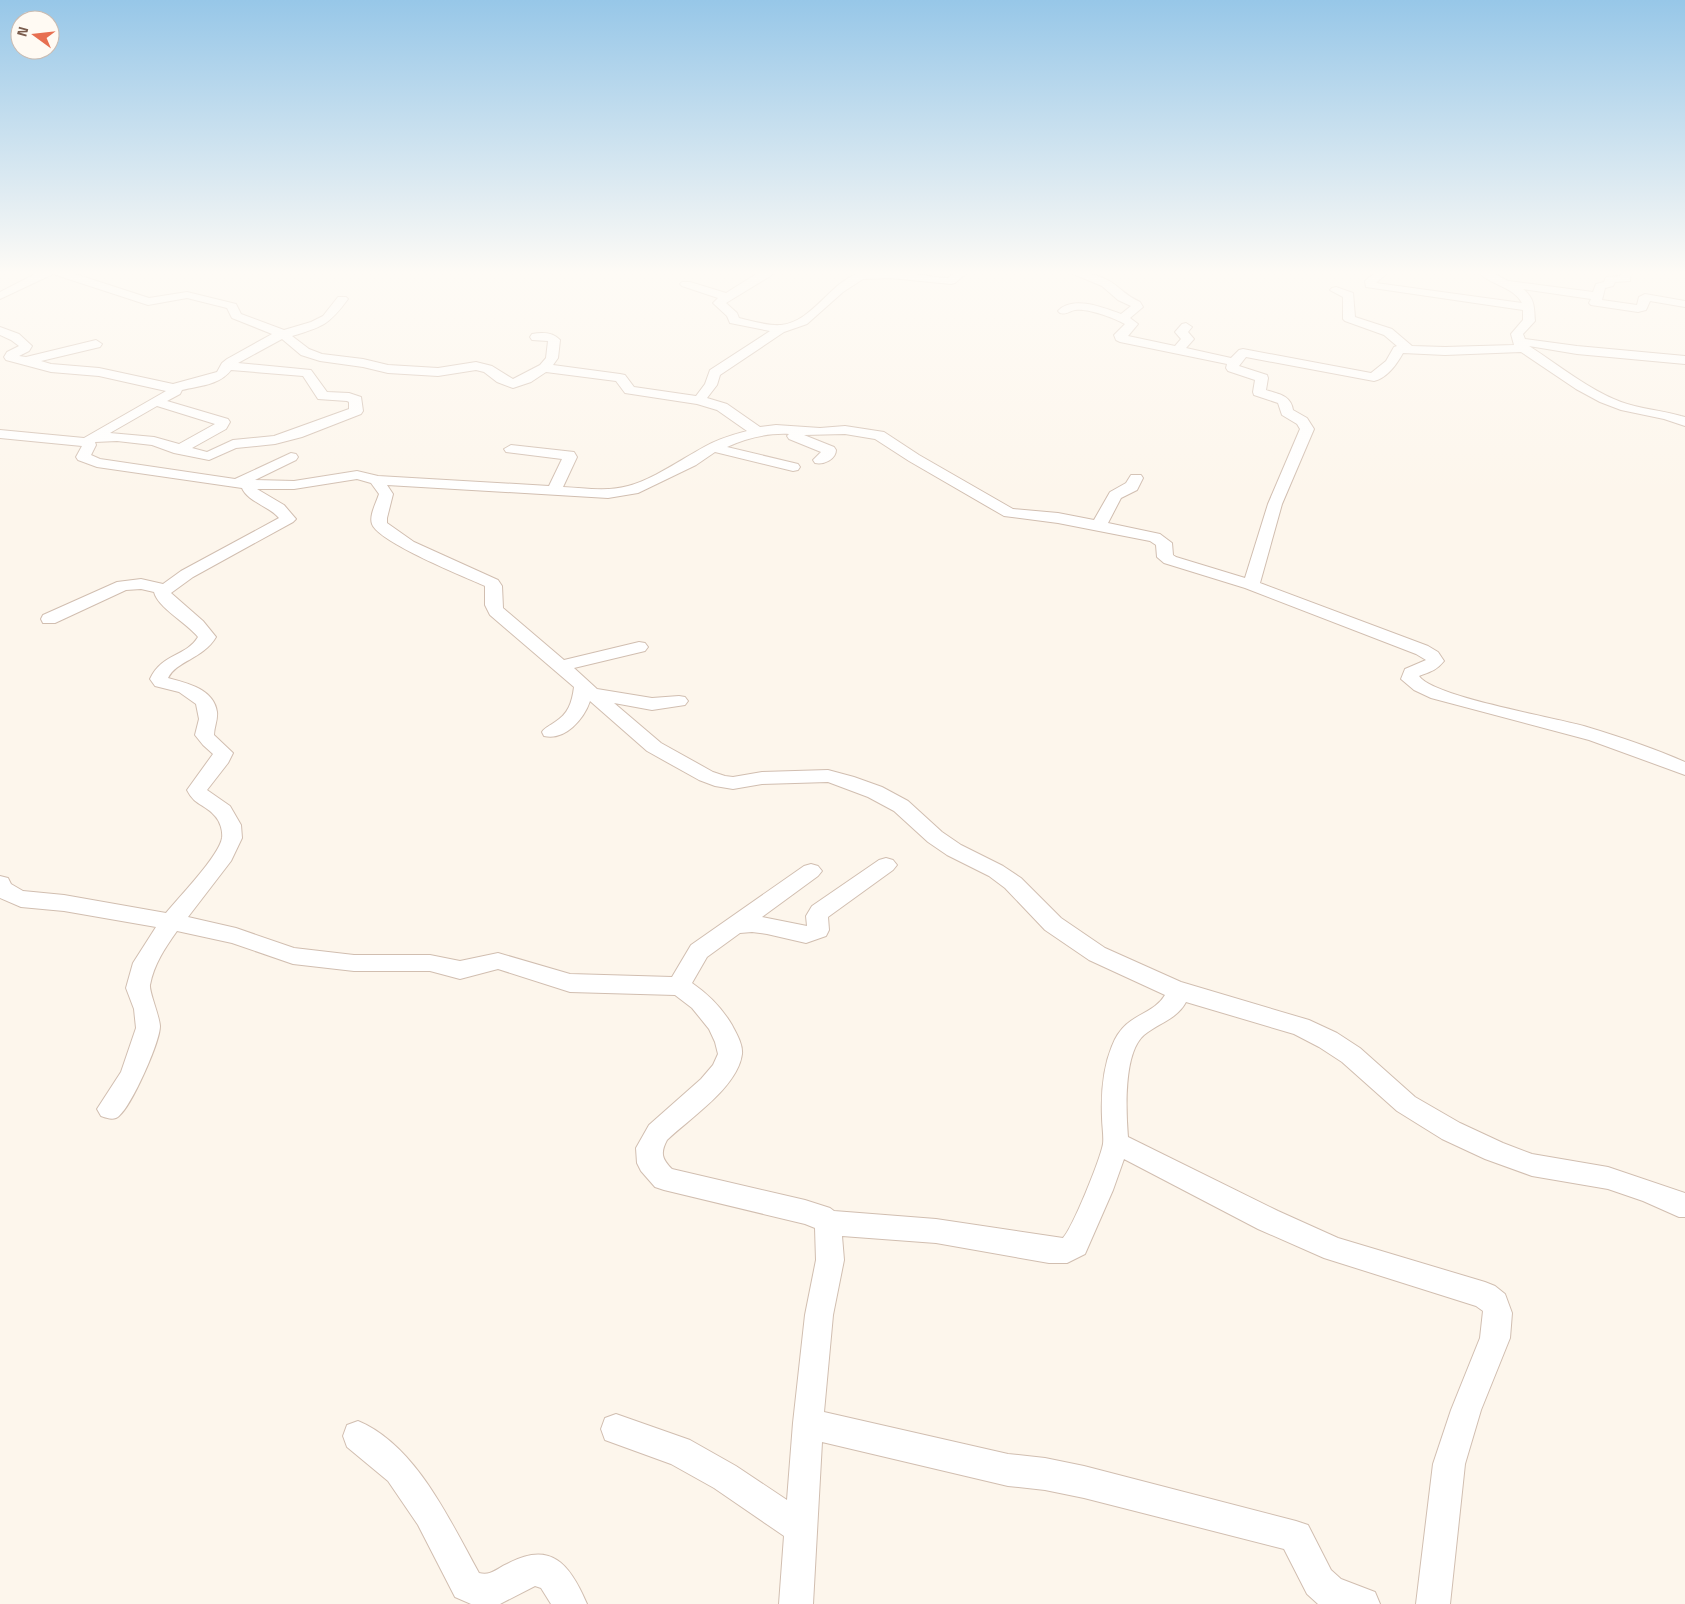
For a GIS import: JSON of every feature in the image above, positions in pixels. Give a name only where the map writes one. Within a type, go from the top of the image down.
[{"type":"street","points":[[26,346],[9,356],[26,362],[68,370],[99,372],[174,388],[215,378],[221,375],[226,366],[262,346]]},
{"type":"street","points":[[26,362],[53,354],[68,353],[90,346]]},
{"type":"street","points":[[297,346],[305,352],[320,357],[363,363],[388,369],[438,372],[476,366],[488,369],[502,380],[513,384],[526,379],[544,368],[552,358],[553,346]]},
{"type":"street","points":[[699,400],[711,385],[714,372],[756,346]]},
{"type":"street","points":[[1159,346],[1234,362]]},
{"type":"street","points":[[1178,350],[1182,346]]},
{"type":"street","points":[[1404,346],[1408,349]]},
{"type":"street","points":[[1251,585],[1275,504],[1307,429],[1302,421],[1286,412],[1286,402],[1259,392],[1262,378],[1233,368],[1234,362],[1243,353],[1247,352],[1374,377],[1391,363],[1398,350],[1445,351],[1522,346],[1562,375],[1608,400],[1628,408],[1665,414],[1685,422]]},
{"type":"street","points":[[1552,346],[1685,360]]},
{"type":"street","points":[[0,434],[88,440],[117,437],[154,440],[179,450],[209,456],[233,444],[275,440],[297,434],[356,411],[356,400],[323,396],[307,373],[226,366]]},
{"type":"street","points":[[544,368],[620,378],[626,388],[630,390],[699,400],[725,409],[758,432]]},
{"type":"street","points":[[88,440],[157,402],[175,391],[176,389],[174,388]]},
{"type":"street","points":[[157,402],[223,422],[220,426],[179,450]]},
{"type":"street","points":[[88,440],[89,445],[83,457],[97,463],[243,485],[299,485],[354,475],[376,480],[608,494],[633,490],[691,462],[728,441],[758,432],[776,429],[820,432],[845,430],[879,435],[982,499],[1009,513],[1058,518],[1155,537],[1164,543],[1165,558],[1251,585],[1422,650],[1432,656],[1435,661],[1430,666],[1411,673],[1410,679],[1414,684],[1434,693],[1484,708],[1567,727],[1654,755],[1685,769]]},
{"type":"street","points":[[776,429],[829,450],[830,452],[820,460]]},
{"type":"street","points":[[714,448],[793,467]]},
{"type":"street","points":[[510,450],[569,455],[570,457],[553,492]]},
{"type":"street","points":[[243,485],[291,457]]},
{"type":"street","points":[[1099,525],[1117,494],[1134,485],[1136,478]]},
{"type":"street","points":[[376,480],[386,494],[379,518],[380,525],[408,545],[492,583],[494,587],[493,608],[496,612],[562,666],[586,690],[654,747],[706,776],[722,782],[733,783],[762,778],[828,776],[875,792],[901,806],[935,837],[954,850],[996,871],[1013,883],[1053,924],[1089,948],[1174,989],[1301,1027],[1328,1040],[1351,1056],[1406,1104],[1451,1131],[1494,1151],[1532,1164],[1608,1178],[1650,1192],[1679,1205],[1685,1205]]},
{"type":"street","points":[[110,1109],[132,1076],[148,1028],[146,1009],[138,988],[144,963],[172,921],[224,856],[232,838],[231,825],[223,811],[200,796],[197,790],[221,759],[223,753],[206,738],[204,732],[208,718],[205,706],[194,691],[161,682],[159,679],[160,674],[173,663],[200,646],[207,637],[197,625],[164,598],[162,592],[165,588],[187,574],[286,522],[288,516],[279,508],[243,485]]},
{"type":"street","points":[[49,619],[123,585],[141,584],[165,588]]},
{"type":"street","points":[[562,666],[639,647]]},
{"type":"street","points":[[586,690],[652,704],[679,701]]},
{"type":"street","points":[[551,732],[572,720],[586,690]]},
{"type":"street","points":[[732,926],[752,924],[806,935],[816,932],[818,930],[817,916],[820,912],[886,864]]},
{"type":"street","points":[[679,986],[699,951],[811,872]]},
{"type":"street","points":[[0,884],[10,895],[21,899],[64,903],[172,921],[236,936],[293,956],[354,962],[430,963],[460,970],[498,961],[570,983],[679,986],[691,993],[704,1006],[719,1026],[726,1039],[730,1054],[724,1071],[704,1094],[664,1126],[651,1141],[648,1157],[652,1171],[664,1179],[820,1216],[828,1223],[936,1231],[1064,1252],[1071,1250],[1075,1245],[1100,1190],[1116,1143],[1113,1114],[1117,1070],[1124,1046],[1130,1033],[1168,1008],[1178,996],[1178,992],[1174,989]]},
{"type":"street","points":[[1116,1143],[1268,1220],[1334,1249],[1485,1295],[1495,1303],[1498,1312],[1495,1338],[1466,1410],[1449,1464],[1434,1604]]},
{"type":"street","points":[[796,1604],[808,1423],[819,1315],[830,1260],[828,1223]]},
{"type":"street","points":[[808,1423],[1008,1470],[1045,1474],[1084,1482],[1284,1533],[1296,1537],[1319,1582],[1330,1592],[1364,1604]]},
{"type":"street","points":[[616,1429],[679,1451],[725,1477],[801,1528]]},
{"type":"street","points":[[358,1436],[399,1470],[429,1514],[467,1585],[476,1591],[491,1592],[522,1574],[534,1570],[552,1575],[570,1604]]}]
